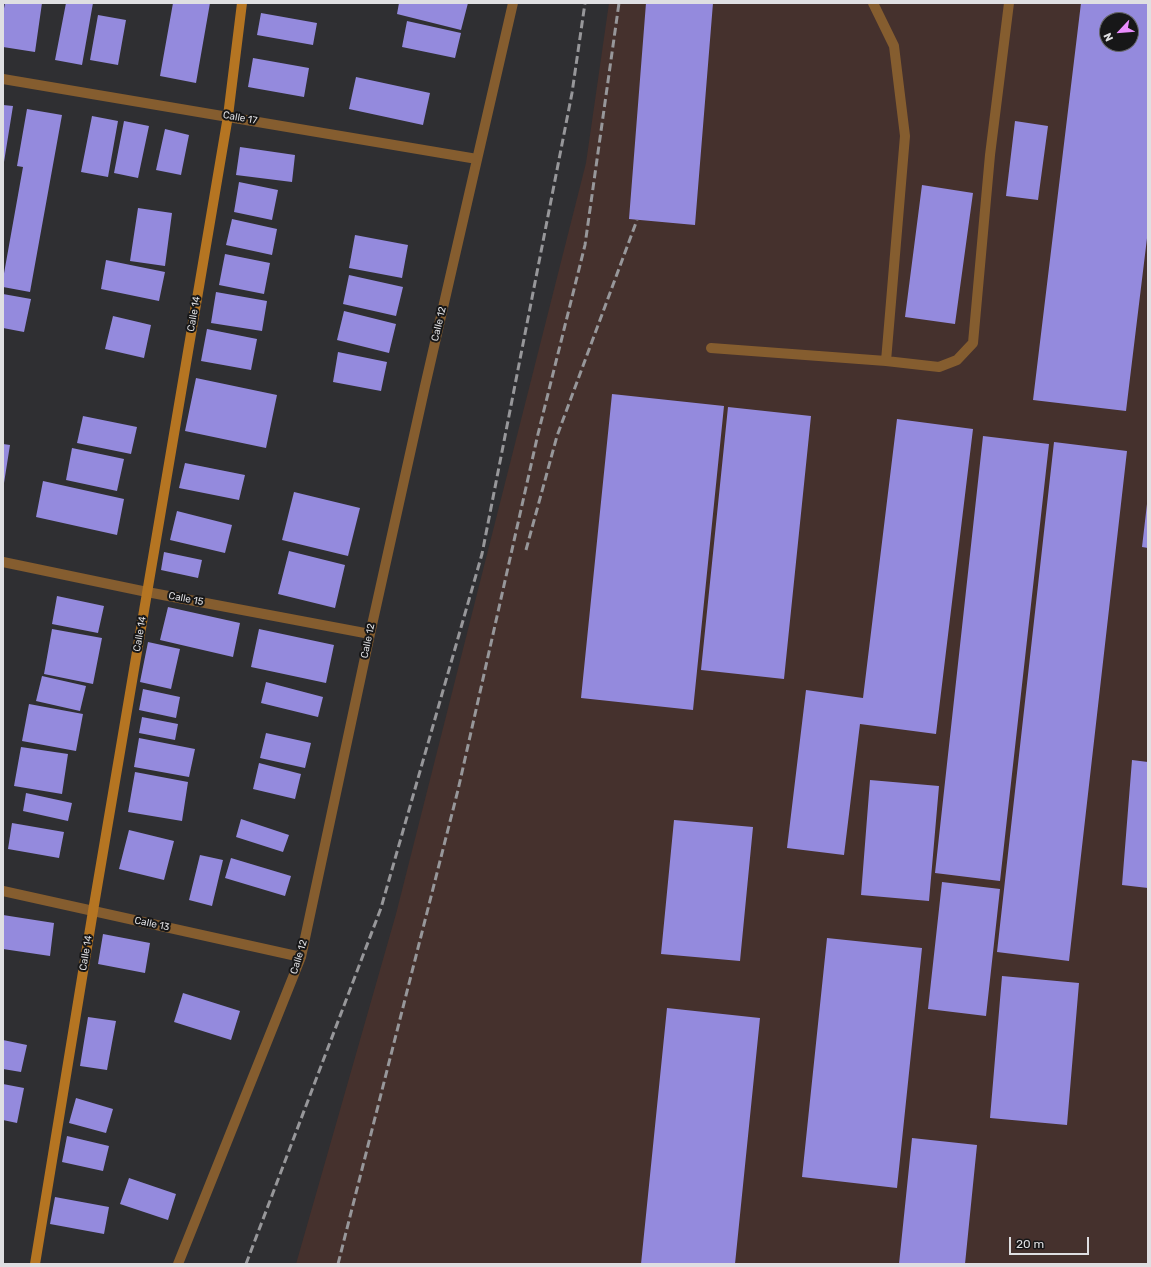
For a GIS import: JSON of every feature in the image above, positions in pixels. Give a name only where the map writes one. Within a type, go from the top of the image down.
[{"type":"main road","name":"Calle 14","points":[[35,1264],[92,911],[228,116],[242,3]]},
{"type":"street","name":"Calle 12","points":[[178,1264],[301,957],[370,634],[513,3]]},
{"type":"street","points":[[873,3],[894,46],[905,136],[886,361]]},
{"type":"street","points":[[711,348],[886,361],[939,368],[957,360],[973,343],[990,155],[1009,3]]},
{"type":"street","name":"Calle 17","points":[[3,79],[477,159]]},
{"type":"street","name":"Calle 15","points":[[3,562],[147,592],[370,634]]},
{"type":"street","name":"Calle 13","points":[[3,891],[301,957]]},
{"type":"shaded area","points":[[609,3],[1148,3],[1148,1264],[296,1264],[396,914],[586,163]]},
{"type":"building","points":[[5,3],[42,3],[35,52],[3,47],[3,14]]},
{"type":"building","points":[[66,3],[93,3],[82,65],[55,60]]},
{"type":"building","points":[[173,3],[210,3],[196,83],[160,76]]},
{"type":"building","points":[[399,3],[468,3],[461,30],[397,14]]},
{"type":"building","points":[[646,3],[713,3],[695,225],[629,219]]},
{"type":"building","points":[[1081,3],[1148,3],[1148,230],[1126,411],[1033,400]]},
{"type":"building","points":[[261,13],[317,23],[313,45],[257,35]]},
{"type":"building","points":[[98,15],[126,20],[118,65],[90,60]]},
{"type":"building","points":[[407,21],[461,33],[455,58],[402,47]]},
{"type":"building","points":[[253,58],[309,68],[304,97],[248,87]]},
{"type":"building","points":[[356,77],[430,93],[423,125],[349,109]]},
{"type":"building","points":[[3,105],[13,106],[4,162],[3,162]]},
{"type":"building","points":[[27,109],[62,115],[30,292],[3,287],[3,279],[23,167],[17,166]]},
{"type":"building","points":[[92,116],[118,121],[108,177],[81,172]]},
{"type":"building","points":[[124,121],[149,126],[138,178],[114,173]]},
{"type":"building","points":[[1015,121],[1048,126],[1038,200],[1006,196]]},
{"type":"building","points":[[165,129],[189,135],[181,175],[156,170]]},
{"type":"building","points":[[240,147],[295,155],[292,182],[236,175]]},
{"type":"building","points":[[239,182],[278,190],[272,220],[234,212]]},
{"type":"building","points":[[922,185],[973,193],[955,324],[905,317]]},
{"type":"building","points":[[138,208],[172,213],[165,266],[130,261]]},
{"type":"building","points":[[232,219],[277,229],[272,255],[226,245]]},
{"type":"building","points":[[355,235],[408,245],[402,278],[349,268]]},
{"type":"building","points":[[225,254],[270,263],[264,294],[219,285]]},
{"type":"building","points":[[106,260],[165,272],[159,301],[101,289]]},
{"type":"building","points":[[349,275],[403,287],[396,316],[343,304]]},
{"type":"building","points":[[216,292],[267,301],[262,331],[211,323]]},
{"type":"building","points":[[3,294],[31,299],[24,332],[3,328]]},
{"type":"building","points":[[344,311],[396,324],[389,353],[337,340]]},
{"type":"building","points":[[113,316],[151,325],[144,358],[105,349]]},
{"type":"building","points":[[207,329],[257,339],[251,370],[201,361]]},
{"type":"building","points":[[338,352],[387,362],[381,391],[333,382]]},
{"type":"building","points":[[196,378],[277,395],[266,448],[185,431]]},
{"type":"building","points":[[612,394],[724,406],[693,710],[581,698]]},
{"type":"building","points":[[728,407],[811,416],[784,679],[701,670]]},
{"type":"building","points":[[83,416],[137,427],[131,454],[77,443]]},
{"type":"building","points":[[897,419],[973,429],[936,734],[860,724],[844,855],[787,848],[806,690],[863,698]]},
{"type":"building","points":[[983,436],[1049,444],[1000,881],[935,873]]},
{"type":"building","points":[[1054,442],[1127,451],[1069,961],[997,952]]},
{"type":"building","points":[[3,444],[10,445],[4,483],[3,483]]},
{"type":"building","points":[[72,448],[124,459],[117,491],[66,480]]},
{"type":"building","points":[[185,463],[245,475],[239,500],[179,488]]},
{"type":"building","points":[[43,481],[124,499],[117,535],[36,517]]},
{"type":"building","points":[[294,492],[360,508],[348,556],[282,540]]},
{"type":"building","points":[[1148,504],[1148,548],[1142,547]]},
{"type":"building","points":[[177,511],[232,525],[225,553],[170,540]]},
{"type":"building","points":[[289,551],[345,565],[335,608],[278,594]]},
{"type":"building","points":[[164,552],[202,560],[198,578],[161,570]]},
{"type":"building","points":[[57,596],[104,606],[98,633],[52,624]]},
{"type":"building","points":[[168,607],[240,623],[233,657],[160,640]]},
{"type":"building","points":[[52,629],[102,638],[93,684],[44,674]]},
{"type":"building","points":[[259,629],[334,645],[326,683],[251,667]]},
{"type":"building","points":[[148,642],[180,649],[171,689],[140,682]]},
{"type":"building","points":[[42,676],[86,686],[80,711],[36,701]]},
{"type":"building","points":[[266,682],[323,697],[318,717],[261,703]]},
{"type":"building","points":[[143,689],[180,697],[176,718],[139,710]]},
{"type":"building","points":[[29,704],[83,714],[76,751],[22,741]]},
{"type":"building","points":[[142,717],[178,724],[175,740],[139,733]]},
{"type":"building","points":[[266,733],[311,743],[305,768],[260,758]]},
{"type":"building","points":[[139,738],[195,749],[189,777],[134,767]]},
{"type":"building","points":[[21,747],[68,754],[62,794],[14,786]]},
{"type":"building","points":[[1132,760],[1148,762],[1148,888],[1122,885]]},
{"type":"building","points":[[259,763],[301,774],[295,799],[253,789]]},
{"type":"building","points":[[135,772],[188,782],[182,821],[128,812]]},
{"type":"building","points":[[870,780],[939,786],[929,901],[861,895]]},
{"type":"building","points":[[26,793],[72,803],[68,821],[23,811]]},
{"type":"building","points":[[241,819],[289,835],[283,852],[236,837]]},
{"type":"building","points":[[674,820],[753,827],[740,961],[661,954]]},
{"type":"building","points":[[12,823],[64,832],[59,858],[8,849]]},
{"type":"building","points":[[129,830],[174,841],[164,880],[119,869]]},
{"type":"building","points":[[200,855],[223,860],[212,906],[189,900]]},
{"type":"building","points":[[231,858],[291,876],[285,896],[225,878]]},
{"type":"building","points":[[942,882],[1000,889],[986,1016],[928,1009]]},
{"type":"building","points":[[3,915],[54,923],[50,956],[3,949]]},
{"type":"building","points":[[103,934],[150,943],[145,973],[98,964]]},
{"type":"building","points":[[827,938],[922,948],[897,1188],[802,1177]]},
{"type":"building","points":[[1002,976],[1079,983],[1067,1125],[990,1118]]},
{"type":"building","points":[[183,993],[240,1011],[231,1040],[174,1022]]},
{"type":"building","points":[[667,1008],[760,1018],[735,1264],[641,1264]]},
{"type":"building","points":[[88,1017],[116,1021],[107,1070],[80,1066]]},
{"type":"building","points":[[3,1040],[27,1045],[21,1072],[3,1069]]},
{"type":"building","points":[[3,1084],[24,1088],[17,1123],[3,1120]]},
{"type":"building","points":[[76,1098],[113,1109],[106,1133],[69,1123]]},
{"type":"building","points":[[67,1136],[109,1146],[103,1171],[62,1162]]},
{"type":"building","points":[[912,1138],[977,1145],[965,1264],[899,1264]]},
{"type":"building","points":[[129,1178],[176,1194],[168,1220],[120,1204]]},
{"type":"building","points":[[55,1197],[109,1207],[104,1234],[50,1224]]},
{"type":"railway","points":[[246,1264],[381,908],[482,554],[572,93],[585,3]]},
{"type":"railway","points":[[338,1264],[458,790],[538,434],[585,245],[619,3]]},
{"type":"railway","points":[[526,550],[557,436],[637,220]]}]
